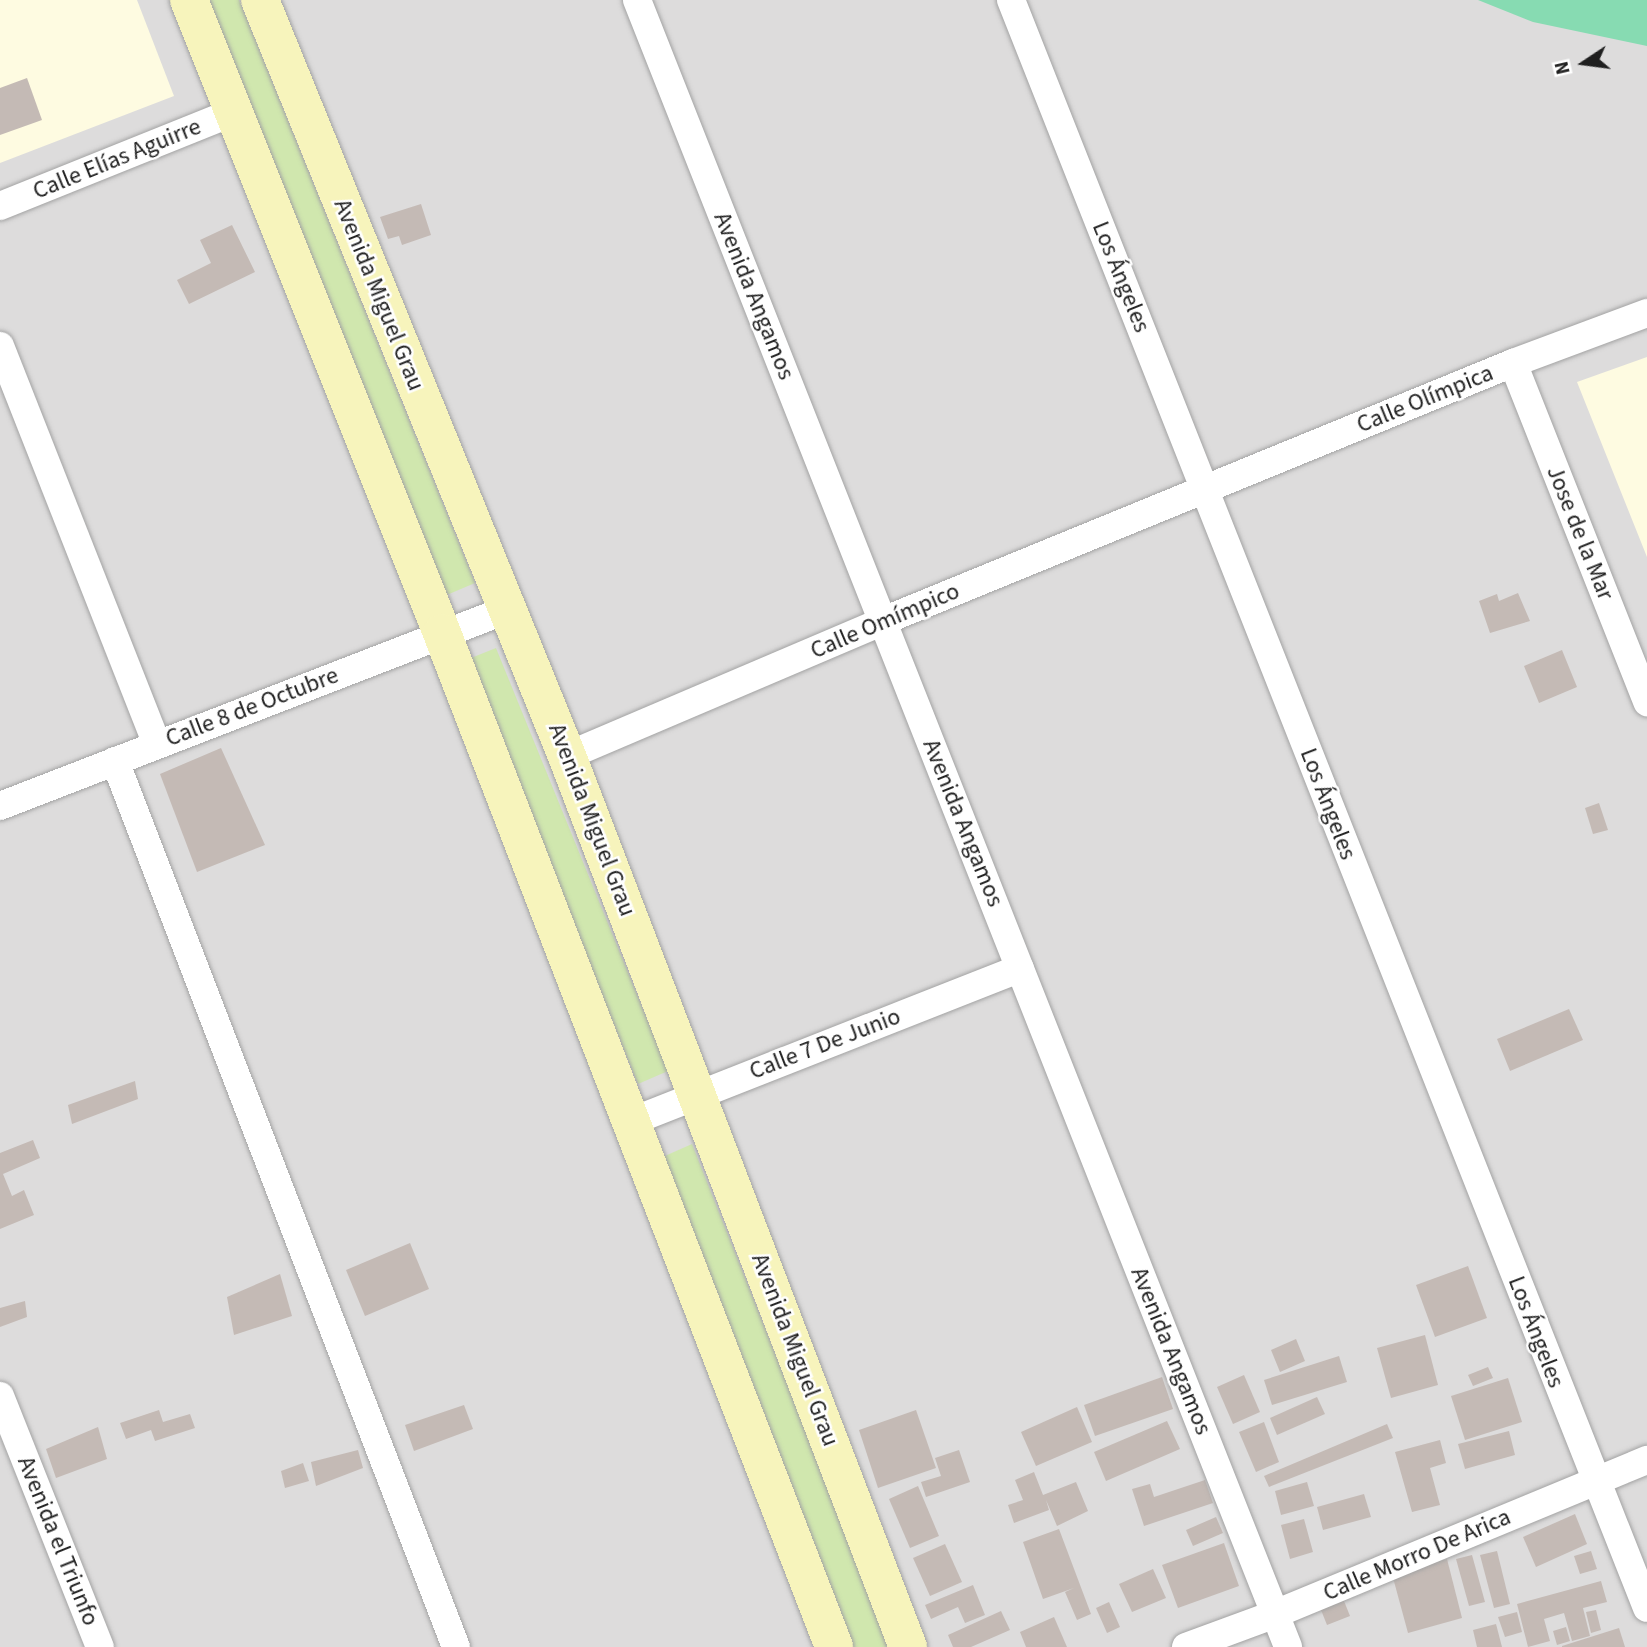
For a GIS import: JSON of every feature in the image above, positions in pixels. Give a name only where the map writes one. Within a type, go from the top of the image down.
[{"type":"street","points":[[189,0],[442,633],[834,1647]]},
{"type":"street","name":"Avenida Miguel Grau","points":[[260,0],[567,756],[908,1647]]},
{"type":"street","name":"Avenida Angamos","points":[[637,0],[1288,1647]]},
{"type":"street","name":"Los Ángeles","points":[[1012,0],[1594,1481],[1647,1608]]},
{"type":"street","name":"Calle Elías Aguirre","points":[[0,206],[234,112]]},
{"type":"street","name":"Calle Olímpica","points":[[1205,489],[1513,363],[1647,313]]},
{"type":"street","points":[[0,346],[157,744]]},
{"type":"street","name":"Jose de la Mar","points":[[1513,363],[1647,702]]},
{"type":"street","name":"Calle Omímpico","points":[[567,756],[883,621],[1205,489]]},
{"type":"street","name":"Calle 8 de Octubre","points":[[0,806],[506,610]]},
{"type":"street","points":[[115,761],[456,1647]]},
{"type":"street","name":"Calle 7 De Junio","points":[[630,1122],[1020,968]]},
{"type":"street","name":"Avenida el Triunfo","points":[[0,1396],[100,1647]]},
{"type":"street","name":"Calle Morro De Arica","points":[[1186,1647],[1275,1614],[1647,1460]]},
{"type":"shaded area","points":[[0,0],[1647,0],[1647,1647],[0,1647]]},
{"type":"shaded area","points":[[0,0],[137,0],[174,96],[0,163]]},
{"type":"shaded area","points":[[1647,357],[1647,557],[1577,382]]},
{"type":"green space","points":[[201,0],[239,0],[475,583],[442,597]]},
{"type":"green space","points":[[1478,0],[1647,0],[1647,46],[1533,22]]},
{"type":"green space","points":[[496,648],[668,1071],[638,1084],[466,660]]},
{"type":"green space","points":[[692,1144],[891,1647],[846,1647],[658,1159]]},
{"type":"building","points":[[27,78],[42,120],[0,135],[0,88]]},
{"type":"building","points":[[421,204],[431,235],[402,245],[399,236],[388,239],[380,217]]},
{"type":"building","points":[[232,225],[255,272],[189,304],[177,280],[211,263],[200,240]]},
{"type":"building","points":[[1518,593],[1530,621],[1490,633],[1479,601],[1497,594],[1499,601]]},
{"type":"building","points":[[1562,650],[1577,687],[1539,703],[1524,666]]},
{"type":"building","points":[[221,748],[265,845],[197,872],[160,774]]},
{"type":"building","points":[[1599,803],[1608,830],[1593,834],[1585,808]]},
{"type":"building","points":[[1569,1009],[1583,1040],[1510,1071],[1497,1039]]},
{"type":"building","points":[[135,1081],[138,1099],[72,1124],[68,1105]]},
{"type":"building","points":[[33,1140],[40,1158],[3,1174],[12,1196],[24,1190],[34,1215],[0,1229],[0,1153]]},
{"type":"building","points":[[410,1243],[429,1289],[365,1316],[346,1270]]},
{"type":"building","points":[[1468,1266],[1487,1318],[1435,1337],[1416,1285]]},
{"type":"building","points":[[280,1274],[292,1316],[234,1335],[227,1297]]},
{"type":"building","points":[[25,1301],[27,1317],[0,1327],[0,1308]]},
{"type":"building","points":[[1425,1335],[1438,1385],[1391,1398],[1377,1348]]},
{"type":"building","points":[[1296,1339],[1305,1361],[1280,1372],[1271,1350]]},
{"type":"building","points":[[1339,1356],[1347,1382],[1272,1405],[1264,1380]]},
{"type":"building","points":[[1488,1367],[1493,1378],[1473,1386],[1468,1375]]},
{"type":"building","points":[[1244,1375],[1260,1412],[1233,1424],[1217,1387]]},
{"type":"building","points":[[1162,1377],[1173,1409],[1095,1436],[1084,1405]]},
{"type":"building","points":[[1508,1378],[1522,1422],[1465,1440],[1451,1396]]},
{"type":"building","points":[[1317,1397],[1325,1414],[1277,1435],[1270,1418]]},
{"type":"building","points":[[464,1405],[473,1429],[414,1451],[405,1425]]},
{"type":"building","points":[[1077,1407],[1092,1442],[1036,1466],[1021,1432]]},
{"type":"building","points":[[159,1410],[163,1422],[190,1414],[195,1428],[155,1441],[151,1430],[126,1439],[120,1423]]},
{"type":"building","points":[[916,1410],[936,1468],[878,1488],[859,1430]]},
{"type":"building","points":[[1167,1421],[1180,1449],[1106,1481],[1094,1452]]},
{"type":"building","points":[[1264,1422],[1279,1462],[1256,1472],[1239,1432]]},
{"type":"building","points":[[1387,1424],[1393,1438],[1269,1487],[1264,1476]]},
{"type":"building","points":[[98,1427],[107,1459],[56,1478],[46,1449]]},
{"type":"building","points":[[1509,1431],[1515,1455],[1465,1469],[1458,1444]]},
{"type":"building","points":[[1440,1440],[1446,1463],[1430,1468],[1440,1505],[1412,1512],[1395,1452]]},
{"type":"building","points":[[358,1450],[363,1468],[316,1486],[311,1462]]},
{"type":"building","points":[[959,1450],[970,1482],[926,1497],[921,1482],[941,1476],[935,1458]]},
{"type":"building","points":[[303,1463],[309,1481],[285,1488],[281,1471]]},
{"type":"building","points":[[1034,1472],[1043,1495],[1076,1482],[1088,1511],[1057,1526],[1046,1500],[1049,1510],[1014,1523],[1008,1505],[1023,1500],[1015,1480]]},
{"type":"building","points":[[1205,1480],[1213,1503],[1144,1526],[1132,1489],[1150,1484],[1154,1497]]},
{"type":"building","points":[[1307,1482],[1314,1506],[1281,1515],[1275,1491]]},
{"type":"building","points":[[918,1486],[939,1536],[910,1548],[889,1499]]},
{"type":"building","points":[[1364,1494],[1371,1517],[1323,1530],[1317,1507]]},
{"type":"building","points":[[1575,1514],[1587,1544],[1536,1567],[1523,1537]]},
{"type":"building","points":[[1216,1517],[1223,1533],[1193,1546],[1186,1530]]},
{"type":"building","points":[[1304,1519],[1313,1552],[1290,1559],[1281,1525]]},
{"type":"building","points":[[1059,1529],[1091,1614],[1077,1620],[1065,1592],[1074,1588],[1043,1599],[1023,1542]]},
{"type":"building","points":[[1224,1543],[1239,1586],[1178,1608],[1162,1565]]},
{"type":"building","points":[[945,1544],[962,1582],[930,1596],[913,1558]]},
{"type":"building","points":[[1497,1551],[1510,1604],[1494,1608],[1480,1555]]},
{"type":"building","points":[[1591,1551],[1597,1569],[1580,1574],[1574,1556]]},
{"type":"building","points":[[1472,1555],[1485,1602],[1469,1606],[1456,1559]]},
{"type":"building","points":[[1447,1559],[1462,1618],[1408,1633],[1392,1574]]},
{"type":"building","points":[[1153,1569],[1166,1598],[1132,1612],[1119,1584]]},
{"type":"building","points":[[1601,1581],[1607,1602],[1583,1608],[1590,1636],[1572,1641],[1564,1613],[1544,1619],[1550,1641],[1528,1647],[1517,1604]]},
{"type":"building","points":[[973,1585],[985,1615],[965,1623],[958,1607],[931,1619],[925,1605]]},
{"type":"building","points":[[1342,1596],[1350,1616],[1327,1625],[1319,1605]]},
{"type":"building","points":[[1109,1602],[1120,1627],[1107,1633],[1096,1608]]},
{"type":"building","points":[[1596,1610],[1601,1630],[1591,1633],[1586,1612]]},
{"type":"building","points":[[1001,1611],[1010,1630],[971,1647],[953,1647],[948,1635]]},
{"type":"building","points":[[1517,1612],[1522,1632],[1505,1637],[1498,1617]]},
{"type":"building","points":[[1054,1617],[1067,1647],[1026,1647],[1020,1632]]},
{"type":"building","points":[[1496,1624],[1502,1647],[1477,1647],[1473,1630]]},
{"type":"building","points":[[1566,1627],[1570,1641],[1557,1645],[1553,1631]]},
{"type":"building","points":[[1619,1628],[1625,1647],[1562,1647],[1562,1646]]}]
